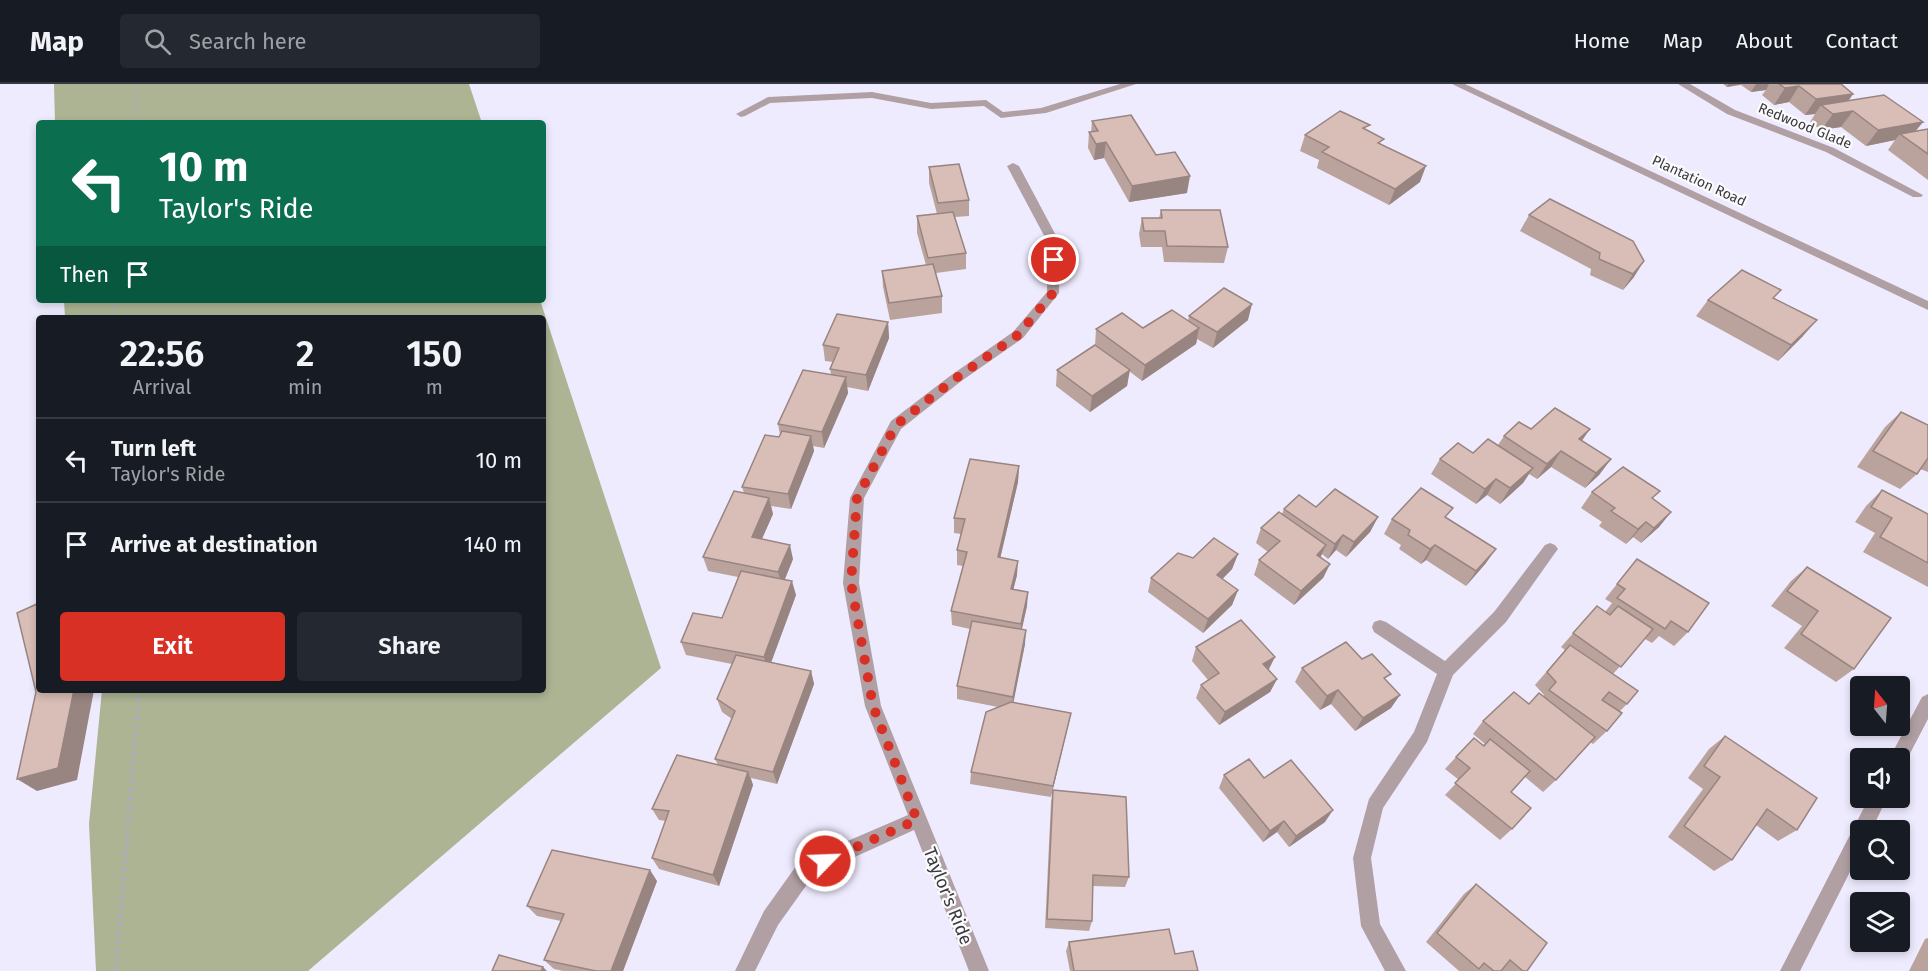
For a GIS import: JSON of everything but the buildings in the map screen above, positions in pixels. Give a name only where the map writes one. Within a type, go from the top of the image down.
[{"type":"street","points":[[741,114],[768,100],[872,95],[931,106],[986,103],[1001,115],[1042,111],[1131,84]]},
{"type":"street","name":"Plantation Road","points":[[1457,84],[1928,306]]},
{"type":"street","name":"Redwood Glade","points":[[1683,84],[1731,112],[1830,150],[1917,195]]},
{"type":"street","name":"Taylor's Ride","points":[[979,971],[873,706],[851,583],[857,498],[896,425],[955,379],[1018,335],[1053,293],[1054,243],[1012,166]]},
{"type":"street","points":[[1396,971],[1371,926],[1362,858],[1375,805],[1421,736],[1446,671],[1500,616],[1550,549]]},
{"type":"street","points":[[1380,627],[1446,671]]},
{"type":"street","points":[[1904,748],[1926,708]]},
{"type":"street","points":[[745,971],[771,918],[806,869],[917,820]]},
{"type":"street","points":[[1790,971],[1850,854]]},
{"type":"path","points":[[133,120],[136,110],[135,84]]},
{"type":"path","points":[[116,971],[123,911],[129,792],[140,719],[139,693]]},
{"type":"green space","points":[[54,84],[469,84],[481,120],[55,120]]},
{"type":"green space","points":[[64,303],[541,303],[545,315],[65,315]]},
{"type":"green space","points":[[546,318],[661,668],[308,971],[96,971],[89,824],[102,693],[546,693]]},
{"type":"route","points":[[825,861],[917,820],[873,706],[851,583],[857,498],[896,425],[955,379],[1018,335],[1053,293],[1054,260]]}]
